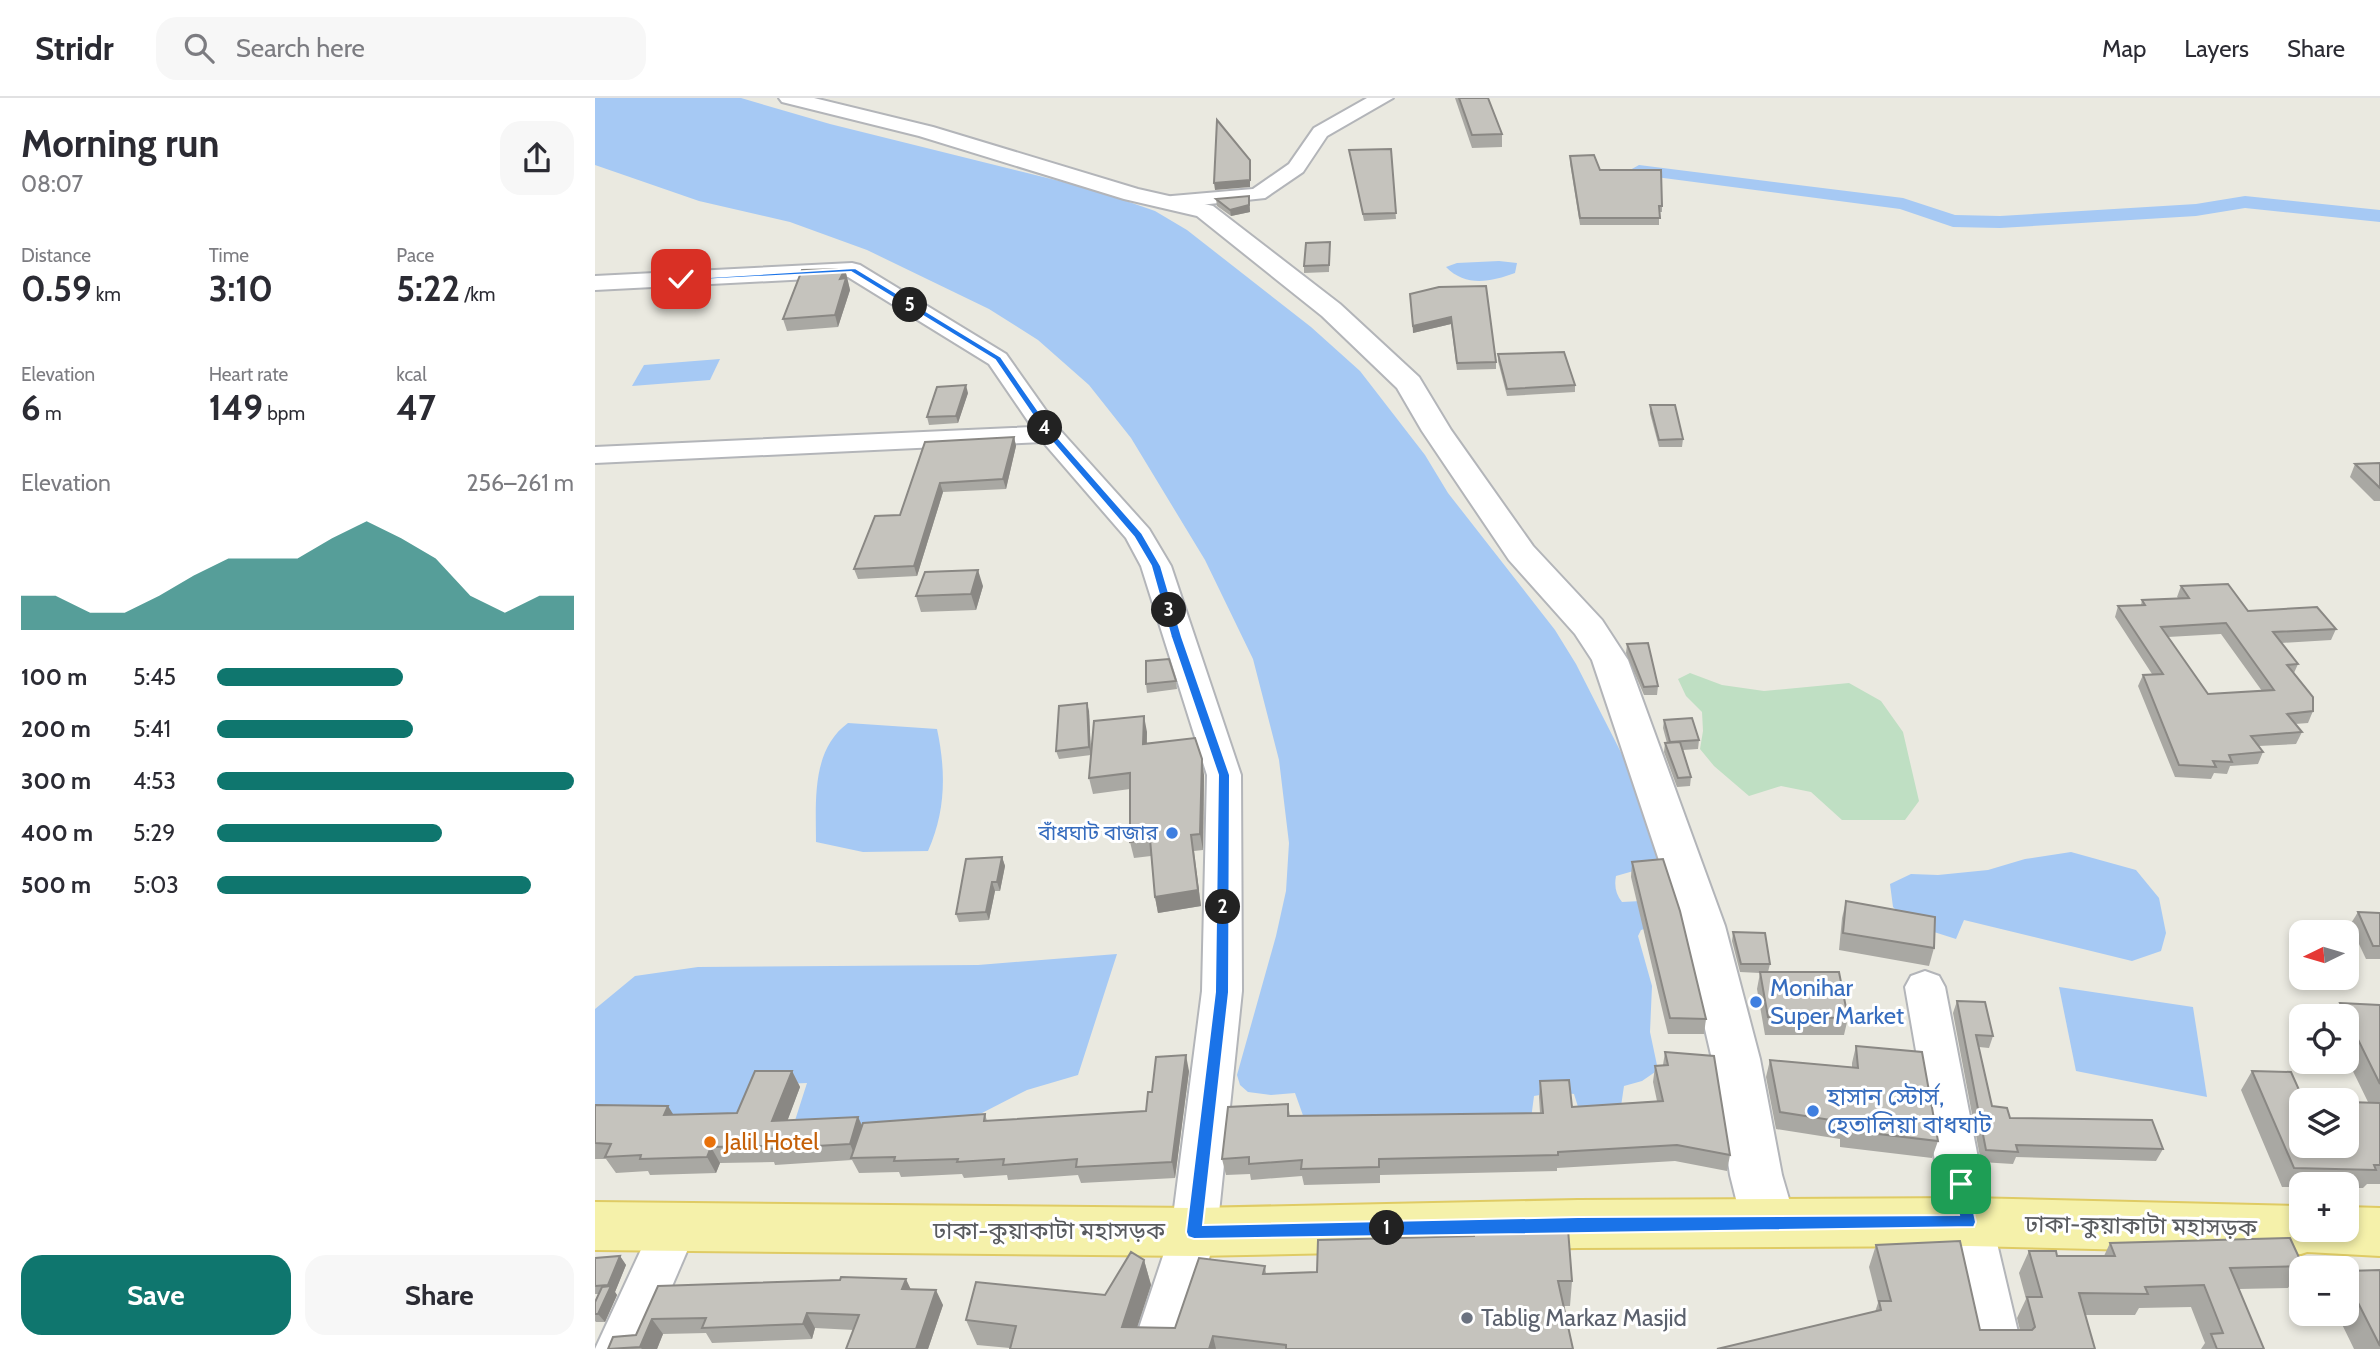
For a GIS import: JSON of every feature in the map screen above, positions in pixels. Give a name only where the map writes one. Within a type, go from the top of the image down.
[{"type":"main road","name":"ঢাকা-কুয়াকাটা মহাসড়ক","points":[[595,1226],[1194,1232],[1969,1222],[2289,1230]]},
{"type":"main road","points":[[2359,1231],[2380,1232]]},
{"type":"street","points":[[789,98],[926,131],[1132,194],[1205,211],[1331,310],[1409,383],[1437,431],[1521,553],[1589,628],[1610,660],[1703,926],[1735,1059],[1756,1175],[1769,1223]]},
{"type":"street","points":[[1172,202],[1258,194],[1296,168],[1320,132],[1366,104],[1384,98]]},
{"type":"street","points":[[595,283],[852,270],[998,359],[1050,434],[1139,536],[1156,566],[1224,775],[1222,992],[1194,1232],[1157,1349]]},
{"type":"street","points":[[595,455],[1050,434]]},
{"type":"street","points":[[1925,986],[1969,1222],[1997,1349]]},
{"type":"street","points":[[620,1349],[674,1228]]},
{"type":"green space","points":[[1690,673],[1722,685],[1764,691],[1849,683],[1881,701],[1903,732],[1919,801],[1905,820],[1842,820],[1811,792],[1781,786],[1749,796],[1714,766],[1700,749],[1702,712],[1686,696],[1678,679]]},
{"type":"water","points":[[595,98],[741,98],[830,124],[1092,189],[1155,211],[1187,230],[1311,327],[1360,371],[1425,455],[1448,493],[1555,630],[1576,664],[1633,776],[1652,832],[1658,864],[1616,876],[1615,887],[1622,902],[1660,900],[1648,928],[1641,930],[1638,936],[1652,986],[1650,1032],[1658,1070],[1642,1081],[1624,1086],[1620,1113],[1579,1110],[1574,1094],[1558,1092],[1534,1096],[1531,1119],[1305,1121],[1295,1093],[1271,1095],[1248,1092],[1240,1085],[1237,1075],[1286,891],[1289,843],[1279,760],[1253,659],[1205,560],[1131,438],[1089,385],[1038,340],[989,309],[867,250],[790,222],[699,201],[595,165]]},
{"type":"water","points":[[1457,263],[1517,263],[1515,273],[1479,281],[1461,278],[1446,267]]},
{"type":"water","points":[[720,359],[710,380],[632,386],[644,365]]},
{"type":"water","points":[[848,723],[937,729],[943,791],[938,821],[928,851],[863,852],[816,842],[816,794],[822,762],[827,747]]},
{"type":"water","points":[[2071,852],[2136,870],[2159,898],[2166,933],[2161,951],[2132,961],[1964,920],[1956,939],[1912,925],[1893,907],[1890,884],[1911,874],[1938,875],[1988,870],[2025,859]]},
{"type":"water","points":[[1117,954],[1078,1075],[1027,1090],[982,1113],[953,1120],[791,1133],[807,1083],[756,1085],[732,1130],[595,1119],[595,1009],[635,976],[698,967],[978,965]]},
{"type":"water","points":[[2059,987],[2193,1007],[2207,1097],[2076,1071]]},
{"type":"building","points":[[1459,98],[1488,98],[1502,134],[1472,135]]},
{"type":"building","points":[[1217,120],[1250,160],[1250,180],[1214,183]]},
{"type":"building","points":[[1391,149],[1396,213],[1363,214],[1349,150]]},
{"type":"building","points":[[1594,155],[1600,170],[1661,170],[1660,218],[1580,218],[1570,156]]},
{"type":"building","points":[[1249,196],[1249,205],[1230,210],[1216,199]]},
{"type":"building","points":[[1330,242],[1329,265],[1304,266],[1306,243]]},
{"type":"building","points":[[845,269],[840,279],[846,278],[835,315],[783,319],[802,270]]},
{"type":"building","points":[[1486,286],[1496,362],[1457,363],[1451,317],[1413,326],[1410,294],[1439,287]]},
{"type":"building","points":[[1564,352],[1575,385],[1507,389],[1498,354]]},
{"type":"building","points":[[966,385],[956,416],[927,417],[937,387]]},
{"type":"building","points":[[1650,405],[1675,405],[1683,439],[1659,440]]},
{"type":"building","points":[[1014,437],[1003,479],[940,483],[914,566],[854,569],[875,516],[900,515],[925,442]]},
{"type":"building","points":[[2380,463],[2380,488],[2355,464]]},
{"type":"building","points":[[978,570],[971,594],[916,596],[925,572]]},
{"type":"building","points":[[2228,584],[2248,611],[2317,607],[2336,629],[2273,632],[2298,664],[2287,665],[2313,697],[2313,711],[2287,714],[2302,732],[2251,736],[2263,752],[2229,755],[2232,762],[2213,761],[2216,767],[2179,765],[2143,675],[2163,674],[2118,606],[2145,605],[2142,600],[2189,598],[2181,586]],"holes":[[[2226,623],[2274,690],[2208,694],[2161,627]]]},
{"type":"building","points":[[1648,643],[1658,686],[1644,687],[1627,644]]},
{"type":"building","points":[[1169,659],[1176,681],[1146,684],[1146,661]]},
{"type":"building","points":[[1087,703],[1089,747],[1056,751],[1059,706]]},
{"type":"building","points":[[1144,716],[1143,744],[1195,738],[1202,759],[1200,834],[1191,835],[1198,890],[1155,897],[1150,839],[1130,842],[1130,773],[1089,778],[1094,721]]},
{"type":"building","points":[[1692,718],[1699,740],[1670,742],[1664,720]]},
{"type":"building","points":[[1680,742],[1691,777],[1678,778],[1665,743]]},
{"type":"building","points":[[1002,857],[997,882],[992,882],[986,912],[956,914],[966,859]]},
{"type":"building","points":[[1663,859],[1680,911],[1706,1019],[1670,1018],[1632,862]]},
{"type":"building","points":[[1846,901],[1935,917],[1934,948],[1843,933]]},
{"type":"building","points":[[2358,912],[2380,913],[2380,946],[2373,946]]},
{"type":"building","points":[[1733,932],[1765,933],[1770,964],[1741,964]]},
{"type":"building","points":[[1760,972],[1839,972],[1848,1018],[1768,1017]]},
{"type":"building","points":[[1957,1001],[1985,1002],[1993,1036],[1976,1035],[1992,1106],[2007,1108],[2010,1118],[2152,1120],[2163,1149],[2016,1145],[2018,1152],[1986,1150]]},
{"type":"building","points":[[2340,1003],[2380,1005],[2380,1084],[2359,1041],[2359,1004]]},
{"type":"building","points":[[1856,1046],[1922,1052],[1938,1141],[1845,1130],[1844,1122],[1780,1112],[1770,1060],[1858,1068]]},
{"type":"building","points":[[1665,1052],[1714,1056],[1730,1155],[1677,1145],[1558,1152],[1558,1155],[1379,1159],[1379,1167],[1301,1169],[1302,1160],[1249,1164],[1249,1157],[1222,1159],[1228,1107],[1288,1104],[1288,1116],[1543,1113],[1540,1081],[1569,1080],[1572,1107],[1663,1101],[1655,1066],[1668,1065]]},
{"type":"building","points":[[1186,1055],[1172,1162],[1076,1167],[1077,1159],[1003,1165],[1004,1159],[957,1162],[958,1159],[894,1161],[895,1157],[851,1158],[863,1123],[985,1114],[984,1121],[1146,1111],[1148,1092],[1152,1092],[1156,1057]]},
{"type":"building","points":[[755,1071],[792,1071],[772,1121],[858,1117],[850,1144],[766,1149],[767,1146],[711,1147],[707,1157],[640,1159],[641,1155],[605,1157],[611,1144],[595,1143],[595,1105],[668,1106],[664,1115],[737,1113]]},
{"type":"building","points":[[2252,1071],[2289,1072],[2298,1088],[2289,1088],[2289,1156]]},
{"type":"building","points":[[2359,1102],[2380,1103],[2380,1165],[2374,1165],[2376,1170],[2294,1168],[2290,1158],[2359,1158]]},
{"type":"building","points":[[1568,1229],[1572,1281],[1558,1281],[1573,1349],[1286,1349],[1286,1345],[1213,1336],[1209,1349],[1010,1349],[1016,1326],[966,1320],[976,1282],[1105,1295],[1131,1252],[1144,1260],[1122,1327],[1175,1328],[1199,1258],[1265,1266],[1263,1274],[1317,1272],[1318,1240],[1474,1236],[1474,1231]]},
{"type":"building","points":[[2289,1238],[2298,1256],[2289,1256],[2289,1266],[2230,1268],[2264,1349],[2217,1349],[2211,1334],[2223,1333],[2204,1285],[2145,1287],[2148,1294],[2079,1293],[2095,1349],[1717,1349],[1881,1310],[1879,1301],[1891,1301],[1876,1245],[1960,1241],[1980,1330],[2032,1330],[2035,1327],[2027,1297],[2042,1297],[2029,1251],[2056,1251],[2057,1256],[2115,1256],[2110,1243]]},
{"type":"building","points":[[620,1256],[608,1285],[595,1286],[595,1258]]},
{"type":"building","points":[[2380,1270],[2380,1346],[2359,1305],[2359,1271]]},
{"type":"building","points":[[841,1277],[906,1279],[902,1289],[936,1290],[916,1349],[846,1349],[859,1315],[807,1313],[803,1324],[702,1328],[706,1318],[652,1319],[640,1347],[608,1349],[613,1337],[636,1335],[658,1286],[840,1280]]},
{"type":"building","points":[[611,1286],[598,1314],[595,1314],[595,1302],[602,1287]]},
{"type":"waterway","points":[[1639,170],[1903,204],[1953,221],[2000,222],[2196,210],[2245,202],[2380,216]]},
{"type":"place","name":"বাঁধঘাট বাজার","points":[[1172,833]]},
{"type":"place","name":"Monihar Super Market","points":[[1756,1002]]},
{"type":"place","name":"হাসান স্টোর্স, হেতালিয়া বাধঘাট","points":[[1813,1111]]},
{"type":"place","name":"Jalil Hotel","points":[[710,1142]]},
{"type":"place","name":"Tablig Markaz Masjid","points":[[1467,1318]]},
{"type":"route","points":[[681,279],[852,270],[998,359],[1050,434],[1139,536],[1156,566],[1224,775],[1222,992],[1194,1232],[1578,1224],[1969,1222],[1961,1184]]}]
